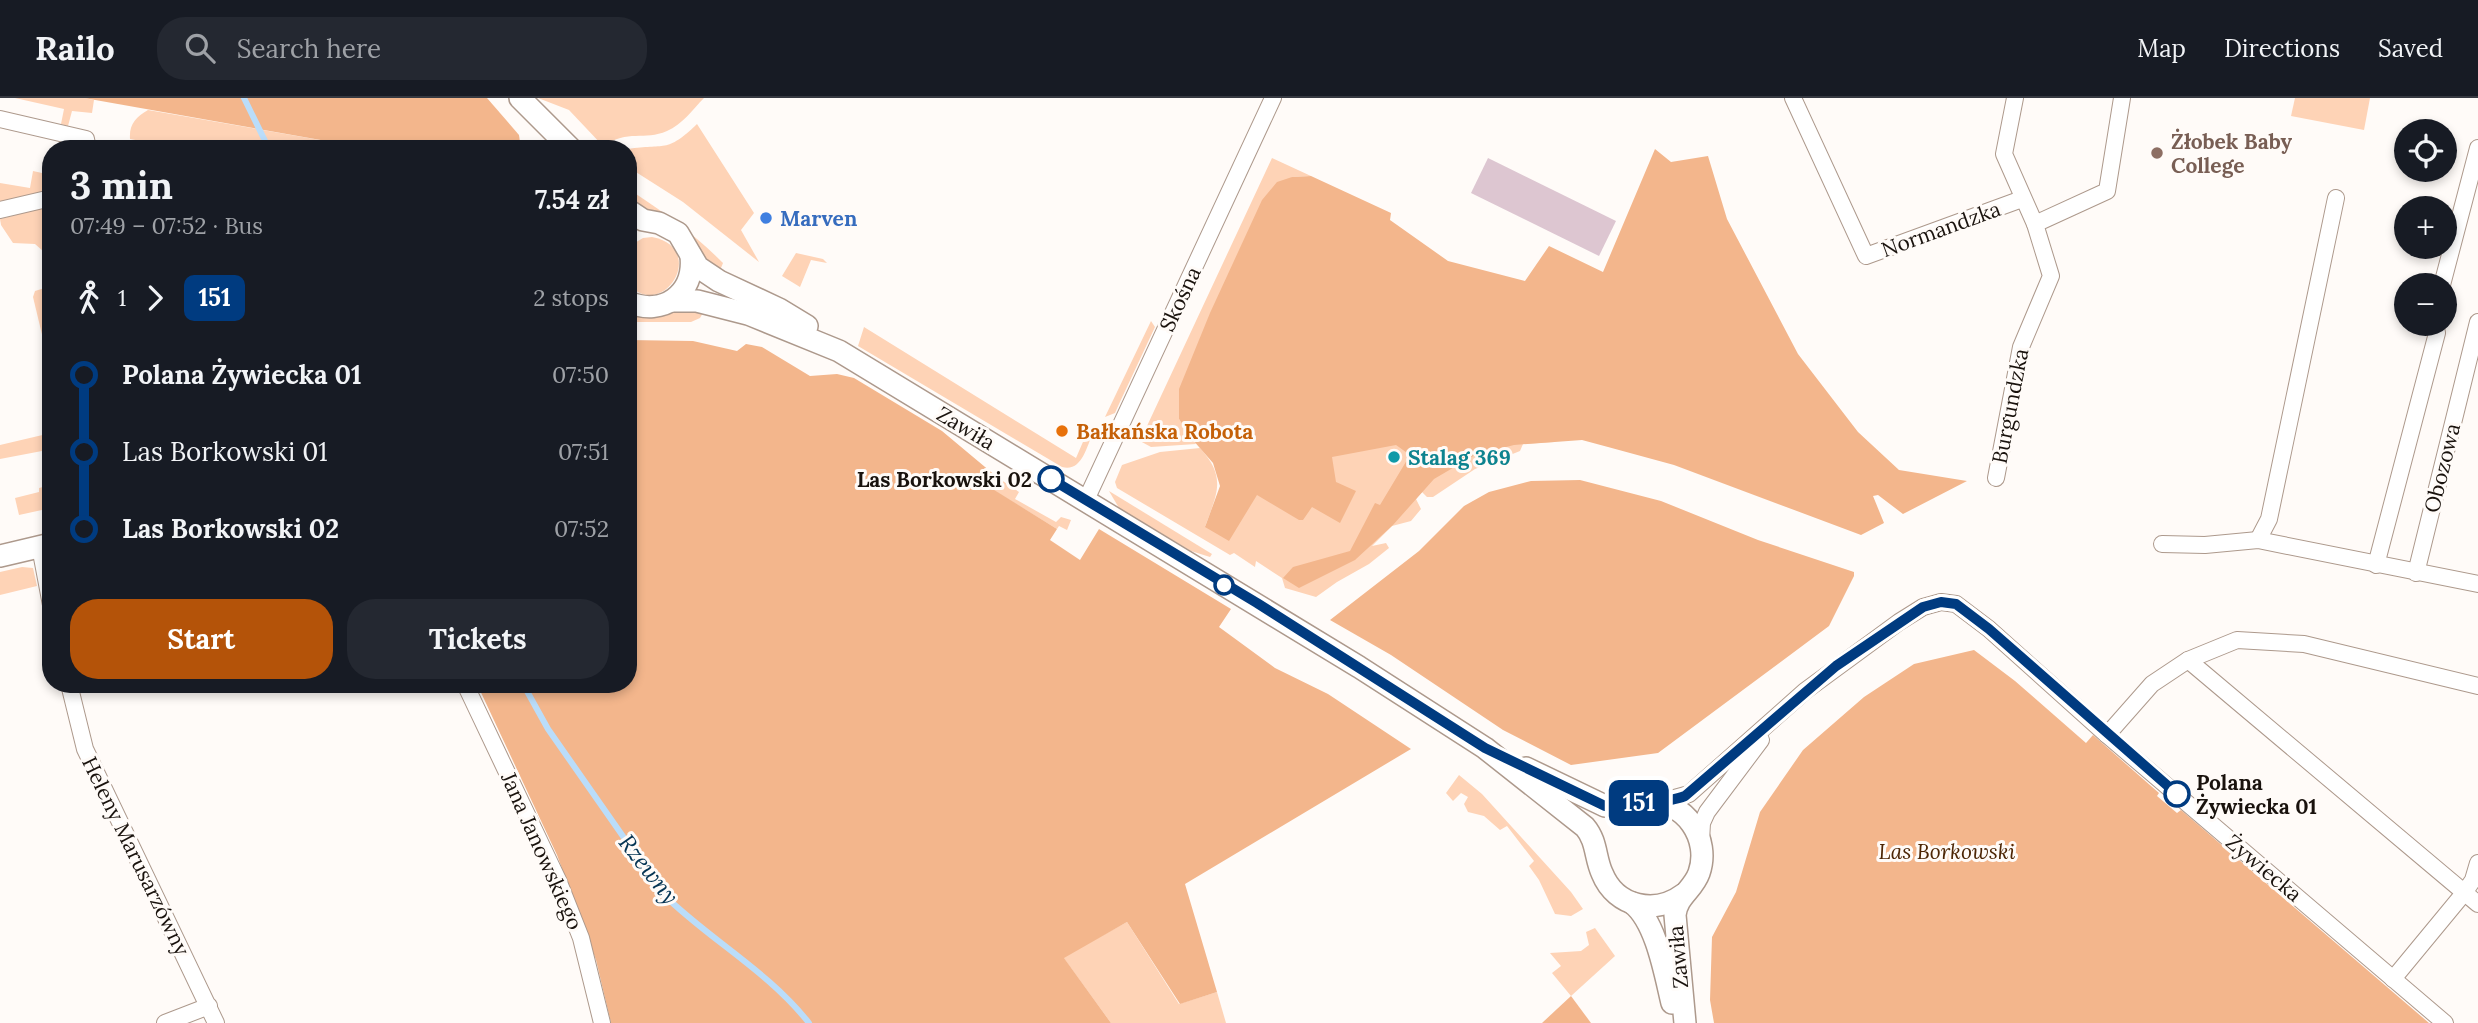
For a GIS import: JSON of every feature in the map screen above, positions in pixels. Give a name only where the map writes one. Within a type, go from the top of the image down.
[{"type":"street","name":"Skośna","points":[[1086,500],[1273,98]]},
{"type":"street","name":"Normandzka","points":[[1793,98],[1866,256],[2022,199]]},
{"type":"street","name":"Burgundzka","points":[[1996,478],[2021,347],[2050,281],[2050,271],[2035,224],[2004,155],[2015,98]]},
{"type":"street","points":[[2035,224],[2107,191],[2122,98]]},
{"type":"street","points":[[526,104],[550,140]]},
{"type":"street","points":[[526,104],[562,140]]},
{"type":"street","points":[[0,119],[86,140]]},
{"type":"street","points":[[2445,273],[2478,148]]},
{"type":"street","points":[[2258,540],[2269,519],[2336,198]]},
{"type":"street","points":[[0,211],[42,200]]},
{"type":"street","name":"Zawiła","points":[[637,215],[678,233],[698,267],[719,281],[779,309],[823,335],[839,351]]},
{"type":"street","points":[[637,225],[649,222]]},
{"type":"street","points":[[673,301],[688,284],[692,274],[691,256]]},
{"type":"street","name":"Zawiła","points":[[637,304],[652,308],[673,301],[697,301],[748,314],[839,351],[1257,603],[1485,748],[1585,827],[1592,837],[1605,882],[1614,893],[1632,903],[1650,926],[1677,1023]]},
{"type":"street","name":"Obozowa","points":[[2416,573],[2478,322]]},
{"type":"street","name":"Obozowa","points":[[2376,565],[2436,336]]},
{"type":"street","points":[[2162,544],[2205,545],[2258,540],[2478,584]]},
{"type":"street","points":[[0,556],[42,546]]},
{"type":"street","name":"Żywiecka","points":[[1776,718],[1836,666],[1899,621],[1923,607],[1941,602],[1956,604],[1989,629],[2108,735],[2445,1023]]},
{"type":"street","points":[[2108,735],[2152,684],[2188,660],[2237,640],[2304,644],[2478,686]]},
{"type":"street","points":[[2188,660],[2478,904]]},
{"type":"street","name":"Heleny Marusarzówny","points":[[71,693],[85,749],[216,1023]]},
{"type":"street","name":"Jana Janowskiego","points":[[469,693],[558,880],[582,938],[602,1023]]},
{"type":"street","points":[[1660,803],[1689,794],[1776,718]]},
{"type":"street","points":[[1701,841],[1702,822],[1707,812],[1776,718]]},
{"type":"street","name":"Zawiła","points":[[1485,748],[1600,804],[1619,807],[1660,803]]},
{"type":"street","points":[[1660,803],[1681,812],[1697,830],[1701,841]]},
{"type":"street","points":[[1598,856],[1599,842],[1612,818],[1635,804]]},
{"type":"street","name":"Zawiła","points":[[1685,1023],[1675,915],[1677,902],[1698,875],[1703,852],[1701,841]]},
{"type":"street","points":[[2393,979],[2464,893],[2473,880],[2478,863]]},
{"type":"street","name":"Zawiła","points":[[1632,903],[1652,907],[1664,905],[1684,894]]},
{"type":"street","points":[[166,1023],[208,1006]]},
{"type":"shaded area","points":[[15,98],[94,100],[92,113],[72,111],[68,126],[61,124],[64,109]]},
{"type":"shaded area","points":[[538,98],[704,98],[682,121],[667,131],[615,140],[597,140],[569,110]]},
{"type":"shaded area","points":[[2295,98],[2370,98],[2364,130],[2291,116]]},
{"type":"shaded area","points":[[148,110],[320,140],[130,139],[131,129],[140,115]]},
{"type":"shaded area","points":[[697,124],[754,213],[741,230],[759,262],[683,202],[637,173],[637,148],[665,146]]},
{"type":"shaded area","points":[[1272,158],[1311,176],[1292,177],[1179,419],[1196,444],[1151,447],[1140,441]]},
{"type":"shaded area","points":[[33,171],[42,173],[42,192],[0,202],[0,183],[30,188]]},
{"type":"shaded area","points":[[637,195],[713,253],[723,263],[719,273],[637,207]]},
{"type":"shaded area","points":[[42,208],[42,250],[35,244],[13,243],[0,219]]},
{"type":"shaded area","points":[[652,237],[669,244],[677,254],[679,267],[674,279],[666,289],[655,295],[641,294],[637,291],[637,242]]},
{"type":"shaded area","points":[[796,253],[823,259],[827,263],[811,260],[800,287],[782,276]]},
{"type":"shaded area","points":[[42,289],[42,334],[33,297],[35,291]]},
{"type":"shaded area","points":[[705,309],[700,318],[691,322],[637,322],[637,311]]},
{"type":"shaded area","points":[[1151,321],[1155,327],[1115,413],[1105,417]]},
{"type":"shaded area","points":[[864,327],[1076,458],[1089,428],[1093,433],[1082,458],[1074,466],[1062,467],[858,346]]},
{"type":"shaded area","points":[[1282,424],[1554,442],[1523,444],[1520,451],[1475,469],[1433,497],[1427,497],[1422,492],[1416,499],[1421,509],[1411,521],[1392,526],[1372,546],[1386,543],[1389,548],[1369,564],[1316,597],[1285,588],[1282,578],[1256,561],[1255,567],[1234,553],[1230,555],[1117,488],[1115,482],[1122,465],[1160,452],[1200,448],[1217,477],[1216,495],[1205,527]]},
{"type":"shaded area","points":[[42,435],[42,451],[0,459],[0,445]]},
{"type":"shaded area","points":[[997,477],[1019,492],[1015,499],[1056,522],[1061,517],[1071,520],[1067,530],[1059,526],[1057,529],[990,488]]},
{"type":"shaded area","points":[[42,487],[42,510],[19,515],[15,498],[39,492],[39,488]]},
{"type":"shaded area","points":[[1109,491],[1212,554],[1210,557],[1191,551],[1119,508]]},
{"type":"shaded area","points":[[22,567],[33,568],[37,586],[0,595],[0,572]]},
{"type":"shaded area","points":[[1459,775],[1482,794],[1571,892],[1583,909],[1571,916],[1555,914],[1539,880],[1529,866],[1534,861],[1507,826],[1500,830],[1484,816],[1468,812],[1464,804],[1468,797],[1461,793],[1453,801],[1446,793]]},
{"type":"shaded area","points":[[1127,922],[1179,1004],[1217,992],[1226,1023],[1111,1023],[1063,957]]},
{"type":"shaded area","points":[[1595,928],[1615,956],[1571,996],[1552,973],[1561,966],[1550,953],[1581,951],[1589,945],[1586,932]]},
{"type":"green space","points":[[84,98],[487,98],[519,135],[520,140],[321,140]]},
{"type":"green space","points":[[1655,149],[1671,162],[1708,156],[1727,219],[1798,354],[1858,432],[1899,470],[1967,481],[1903,514],[1878,495],[1873,496],[1884,523],[1861,535],[1674,465],[1582,440],[1514,445],[1475,455],[1434,479],[1393,525],[1355,560],[1299,588],[1283,578],[1293,567],[1350,551],[1375,503],[1380,505],[1410,455],[1396,445],[1332,457],[1336,482],[1356,491],[1340,523],[1312,507],[1303,520],[1299,520],[1257,495],[1229,541],[1205,527],[1220,486],[1213,463],[1179,419],[1179,389],[1210,313],[1262,200],[1277,182],[1292,177],[1311,176],[1391,213],[1390,220],[1448,261],[1525,281],[1549,246],[1603,272]]},
{"type":"green space","points":[[637,340],[693,341],[737,351],[746,344],[762,347],[810,376],[837,374],[854,378],[942,431],[997,477],[991,488],[1057,529],[1050,540],[1080,560],[1099,529],[1231,609],[1219,627],[1275,668],[1328,694],[1411,749],[1185,884],[1217,992],[1180,1004],[1127,922],[1064,958],[1111,1023],[611,1023],[596,960],[557,855],[481,693],[637,693]]},
{"type":"green space","points":[[1580,480],[1661,501],[1758,540],[1854,572],[1854,576],[1829,626],[1658,753],[1571,765],[1503,730],[1391,655],[1330,620],[1419,551],[1464,506],[1489,492],[1531,481]]},
{"type":"green space","name":"Las Borkowski","points":[[1974,650],[2015,681],[2086,743],[2093,735],[2159,793],[2157,796],[2177,813],[2181,810],[2429,1023],[1714,1023],[1710,1000],[1712,937],[1736,892],[1760,812],[1803,750],[1864,697],[1914,664]]},
{"type":"green space","points":[[1571,996],[1591,1023],[1542,1023]]},
{"type":"building","points":[[1488,158],[1616,221],[1599,256],[1471,193]]},
{"type":"waterway","name":"Rzewny","points":[[244,98],[265,140]]},
{"type":"waterway","name":"Rzewny","points":[[528,693],[548,729],[664,895],[776,987],[809,1023]]},
{"type":"bus line","name":"151","points":[[1051,479],[1257,603],[1485,748],[1605,806],[1668,802],[1689,794],[1836,666],[1899,621],[1923,607],[1941,602],[1956,604],[1989,629],[2177,794]]},
{"type":"place","name":"Żłobek Baby College","points":[[2157,153]]},
{"type":"place","name":"Marven","points":[[766,218]]},
{"type":"place","name":"Bałkańska Robota","points":[[1062,431]]},
{"type":"place","name":"Stalag 369","points":[[1394,457]]},
{"type":"place","name":"Las Borkowski 02","points":[[1051,479]]},
{"type":"place","name":"Polana Żywiecka 01","points":[[2177,794]]}]
